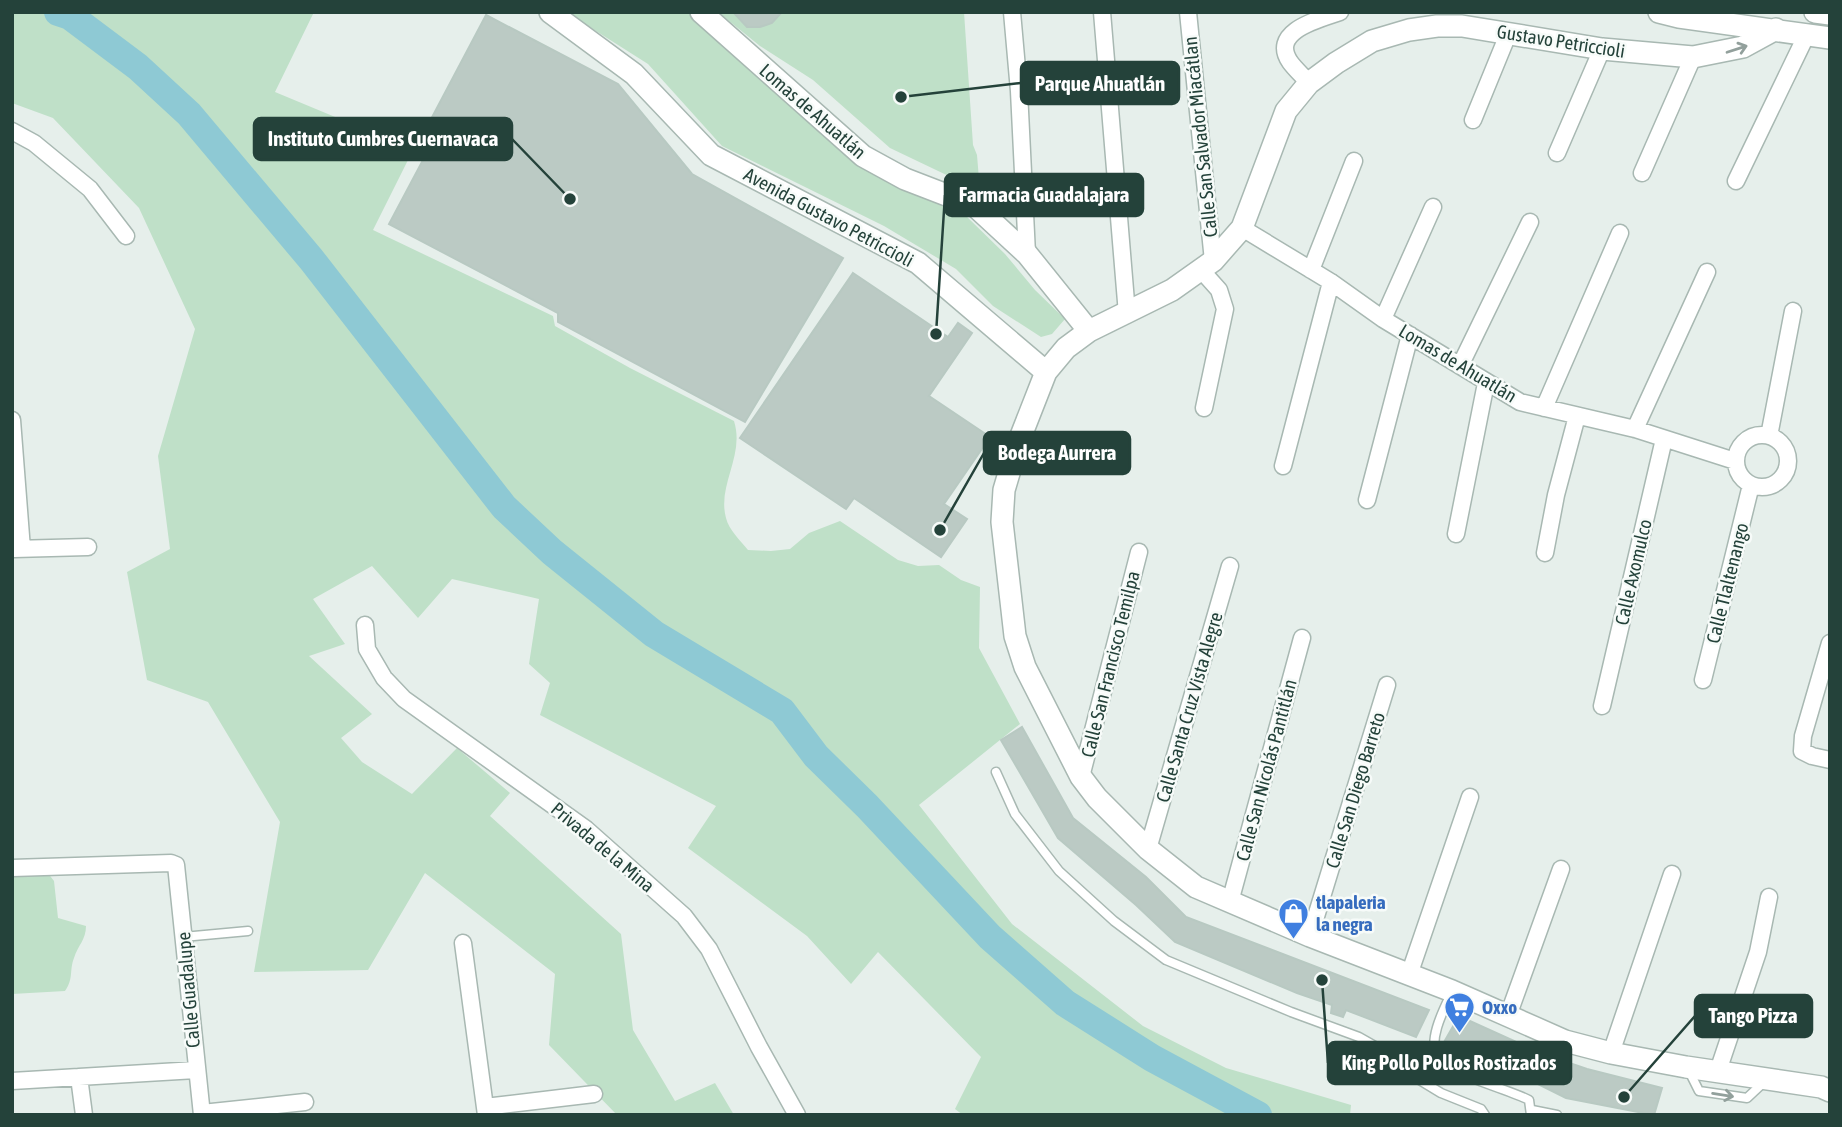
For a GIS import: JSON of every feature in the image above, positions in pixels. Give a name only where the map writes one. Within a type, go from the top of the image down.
[{"type":"street","name":"Avenida Gustavo Petriccioli","points":[[550,12],[634,74],[711,155],[918,264],[1046,372]]},
{"type":"street","name":"Lomas de Ahuatlán","points":[[701,12],[863,156],[905,179],[975,206],[1027,254],[1089,331]]},
{"type":"street","points":[[1012,12],[1027,254]]},
{"type":"street","points":[[1102,12],[1126,314]]},
{"type":"street","name":"Calle San Salvador Miacátlan","points":[[1188,12],[1207,266]]},
{"type":"street","points":[[1309,83],[1288,60],[1288,38],[1303,26],[1340,12]]},
{"type":"street","points":[[1815,12],[1830,14]]},
{"type":"street","points":[[1672,14],[1830,38]]},
{"type":"street","points":[[1642,173],[1707,21]]},
{"type":"street","name":"Gustavo Petriccioli","points":[[1046,372],[1066,348],[1089,331],[1172,290],[1207,266],[1242,228],[1286,111],[1309,83],[1372,41],[1409,30],[1462,26],[1602,49],[1693,57],[1743,47],[1776,29]]},
{"type":"street","points":[[1473,120],[1509,32]]},
{"type":"street","points":[[1736,181],[1806,36]]},
{"type":"street","points":[[1556,153],[1602,49]]},
{"type":"street","points":[[12,131],[34,143],[90,189],[126,236]]},
{"type":"street","points":[[1311,270],[1354,161]]},
{"type":"street","points":[[1383,319],[1433,207]]},
{"type":"street","points":[[1460,366],[1530,222]]},
{"type":"street","name":"Lomas de Ahuatlán","points":[[1242,228],[1331,282],[1383,319],[1520,402],[1634,429],[1735,461]]},
{"type":"street","points":[[1544,408],[1620,233]]},
{"type":"street","points":[[1204,408],[1225,309],[1207,266]]},
{"type":"street","points":[[1634,429],[1707,272]]},
{"type":"street","points":[[1283,466],[1331,282]]},
{"type":"street","points":[[1769,436],[1793,311]]},
{"type":"street","points":[[1367,500],[1410,335]]},
{"type":"street","points":[[1046,372],[1017,446],[1004,490],[1002,522],[1016,636],[1022,656],[1082,777],[1097,798],[1147,849],[1196,887],[1310,936],[1452,991],[1565,1041],[1611,1053],[1821,1087],[1830,1091]]},
{"type":"street","points":[[1456,534],[1486,383]]},
{"type":"street","points":[[1545,553],[1556,495],[1577,416]]},
{"type":"street","points":[[12,420],[17,549],[88,547]]},
{"type":"street","points":[[1753,436],[1769,436],[1782,443],[1788,456],[1787,471],[1778,482],[1765,488],[1751,485],[1739,475],[1735,461],[1740,445],[1753,436]]},
{"type":"street","name":"Calle Axomulco","points":[[1602,706],[1664,439]]},
{"type":"street","name":"Calle Tlaltenango","points":[[1703,680],[1751,485]]},
{"type":"street","name":"Calle San Francisco Temilpa","points":[[1082,777],[1139,552]]},
{"type":"street","name":"Calle Santa Cruz Vista Alegre","points":[[1147,849],[1230,566]]},
{"type":"street","name":"Privada de la Mina","points":[[365,625],[368,649],[384,678],[404,699],[586,829],[684,916],[709,949],[797,1115]]},
{"type":"street","name":"Calle San Nicolás Pantitlán","points":[[1230,902],[1301,638]]},
{"type":"street","points":[[1830,643],[1803,736],[1802,751],[1830,760]]},
{"type":"street","name":"Calle San Diego Barreto","points":[[1310,936],[1387,685]]},
{"type":"street","points":[[1409,975],[1470,797]]},
{"type":"street","name":"Calle Guadalupe","points":[[12,868],[176,865],[202,1114]]},
{"type":"street","points":[[1508,1016],[1562,869]]},
{"type":"street","points":[[1611,1053],[1672,874]]},
{"type":"street","points":[[1718,1071],[1758,952],[1769,897]]},
{"type":"street","points":[[463,943],[485,1111],[594,1094]]},
{"type":"street","points":[[12,1082],[196,1070]]},
{"type":"street","points":[[79,1077],[84,1115]]},
{"type":"street","points":[[202,1114],[305,1102]]},
{"type":"lane","points":[[996,772],[1014,814],[1059,871],[1114,921],[1166,960],[1359,1037],[1382,1050],[1418,1079],[1441,1093],[1481,1109],[1485,1115]]},
{"type":"lane","points":[[183,937],[248,932]]},
{"type":"lane","points":[[1452,991],[1438,1022],[1435,1044],[1437,1055],[1450,1068],[1529,1100],[1531,1113],[1557,1115]]},
{"type":"lane","points":[[1686,1067],[1699,1091],[1747,1098],[1766,1080]]},
{"type":"green space","points":[[12,12],[314,12],[275,92],[405,146],[412,152],[373,230],[553,316],[555,326],[734,421],[736,446],[724,506],[730,527],[748,550],[790,549],[809,533],[840,521],[898,560],[918,566],[939,565],[961,580],[980,587],[979,648],[1020,724],[919,805],[1012,924],[1143,1026],[1226,1068],[1351,1105],[1350,1115],[963,1115],[955,1109],[981,1057],[878,952],[851,984],[807,936],[688,848],[716,806],[540,715],[550,683],[529,664],[539,599],[452,579],[418,618],[372,566],[313,599],[345,644],[309,656],[372,714],[341,738],[362,762],[412,794],[457,748],[510,793],[490,816],[621,934],[633,1030],[675,1101],[715,1083],[734,1115],[617,1115],[549,1045],[555,974],[425,873],[368,970],[254,972],[280,822],[208,702],[147,680],[127,572],[170,549],[158,456],[195,329],[139,208],[53,118],[12,103]]},
{"type":"green space","points":[[566,12],[691,12],[724,48],[767,84],[918,191],[964,214],[1065,319],[1052,334],[1041,337],[993,306],[956,269],[884,226],[722,146],[648,64]]},
{"type":"green space","points":[[718,12],[964,12],[973,145],[977,155],[980,191],[890,148],[813,80],[760,46]]},
{"type":"green space","points":[[44,868],[54,881],[58,918],[86,926],[85,935],[74,958],[70,982],[65,991],[12,994],[12,869]]},
{"type":"building","points":[[733,12],[782,12],[772,23],[747,27]]},
{"type":"building","points":[[486,15],[618,84],[692,174],[843,258],[745,422],[558,322],[558,313],[389,224],[431,145],[420,140]]},
{"type":"building","points":[[853,273],[948,337],[958,323],[972,333],[929,396],[990,437],[944,504],[967,519],[941,557],[854,498],[846,509],[740,438]]},
{"type":"building","points":[[1022,727],[1073,818],[1146,877],[1186,917],[1429,1010],[1416,1037],[1346,1010],[1343,1017],[1331,1013],[1332,1005],[1175,942],[1058,838],[1001,740]]},
{"type":"building","points":[[1459,1016],[1543,1054],[1587,1069],[1662,1088],[1654,1115],[1566,1098],[1530,1080],[1471,1060],[1445,1055],[1443,1044]]},
{"type":"waterway","points":[[58,12],[70,16],[138,67],[189,114],[311,259],[504,507],[552,552],[654,634],[782,711],[816,756],[867,806],[990,937],[1065,1003],[1152,1058],[1258,1115]]},
{"type":"place","name":"Parque Ahuatlán","points":[[901,97]]},
{"type":"place","name":"Instituto Cumbres Cuernavaca","points":[[570,199]]},
{"type":"place","name":"Farmacia Guadalajara","points":[[936,334]]},
{"type":"place","name":"Bodega Aurrera","points":[[940,530]]},
{"type":"place","name":"tlapaleria la negra","points":[[1293,940]]},
{"type":"place","name":"King Pollo Pollos Rostizados","points":[[1322,980]]},
{"type":"place","name":"Oxxo","points":[[1459,1034]]},
{"type":"place","name":"Tango Pizza","points":[[1624,1097]]}]
